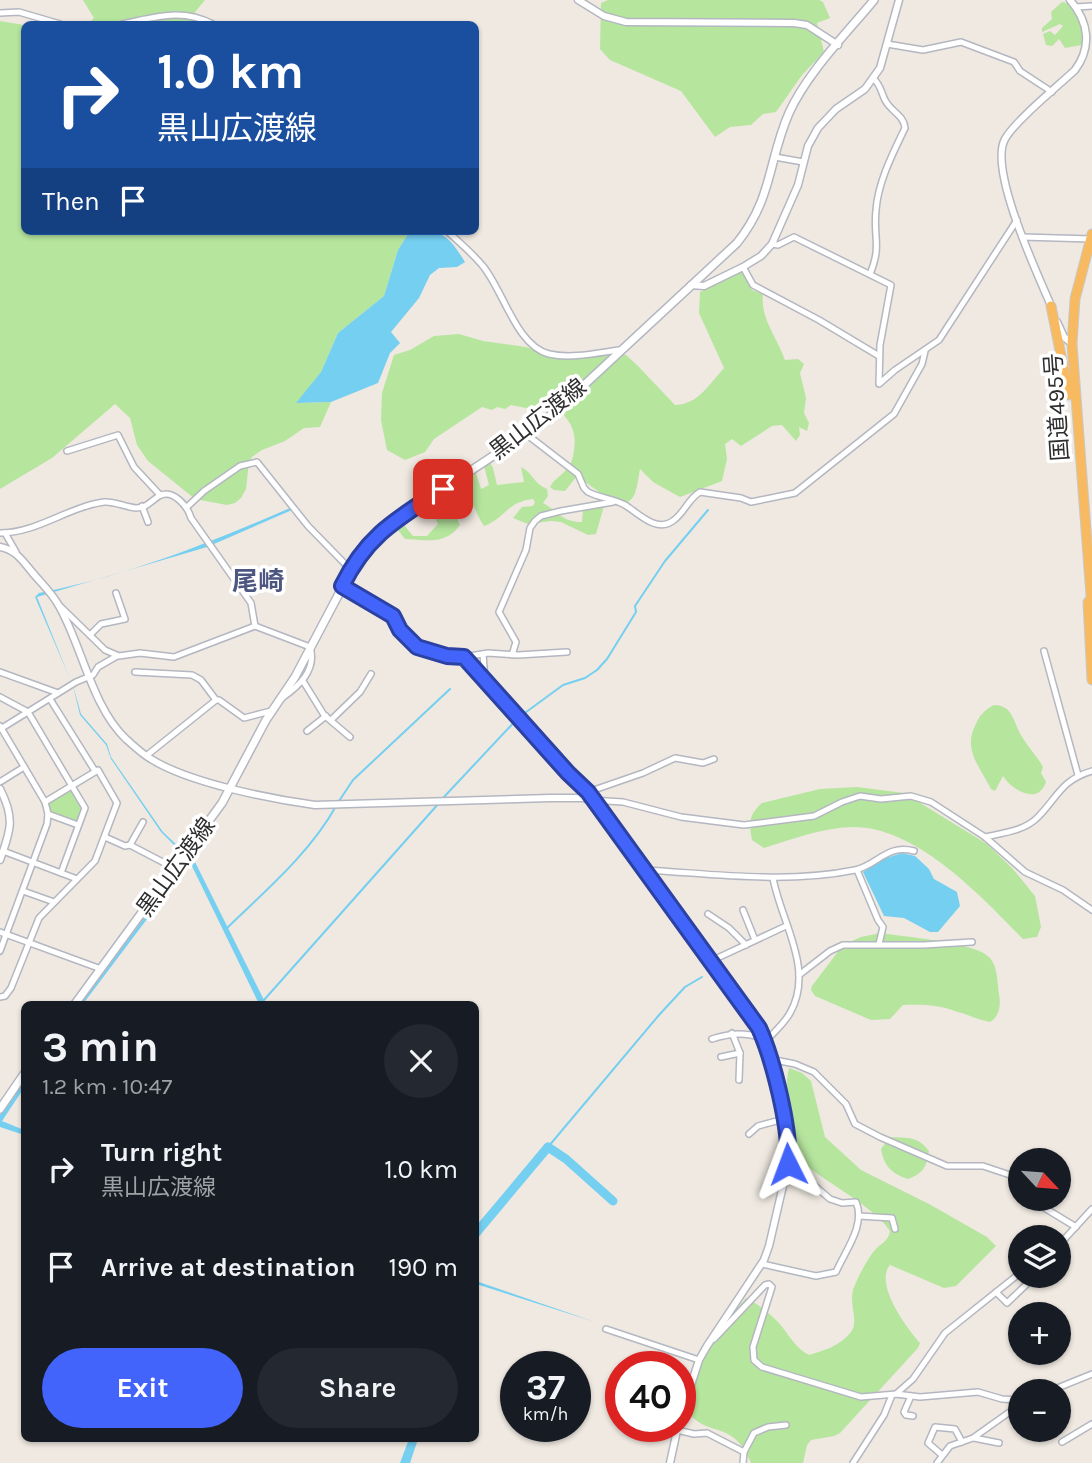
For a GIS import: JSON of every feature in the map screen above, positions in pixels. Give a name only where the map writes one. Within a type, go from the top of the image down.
[{"type":"highway","name":"国道495号","points":[[1092,237],[1073,313],[1072,344],[1092,609]]},
{"type":"highway","points":[[1051,306],[1071,408],[1077,423]]},
{"type":"highway","points":[[1057,322],[1065,327],[1073,313]]},
{"type":"highway","name":"国道495号","points":[[1089,580],[1087,596],[1092,680]]},
{"type":"main road","name":"黒山広渡線","points":[[77,1001],[209,824],[361,552],[386,527],[555,412],[619,350],[726,255],[752,222],[763,200],[785,122],[797,98],[874,0]]},
{"type":"main road","points":[[0,1109],[21,1078]]},
{"type":"street","points":[[578,0],[604,16],[626,22],[779,22],[807,25],[838,45]]},
{"type":"street","points":[[691,285],[704,286],[743,267],[761,256],[772,244],[798,185],[811,140],[836,109],[858,95],[874,79],[883,60],[899,0]]},
{"type":"street","points":[[1070,0],[1085,23],[1086,48],[1075,70],[1009,133],[1001,147],[1001,166],[1022,237],[1064,337],[1072,344]]},
{"type":"street","points":[[1076,7],[1092,6]]},
{"type":"street","points":[[0,13],[19,12],[50,21]]},
{"type":"street","points":[[138,21],[174,14],[197,16],[208,21]]},
{"type":"street","points":[[887,44],[923,50],[961,42],[1014,62],[1020,71],[1052,92]]},
{"type":"street","points":[[870,274],[878,252],[876,214],[879,193],[905,128],[905,120],[884,100],[881,87],[874,79]]},
{"type":"street","points":[[775,157],[803,162]]},
{"type":"street","points":[[772,244],[778,245],[794,237],[891,285],[879,356],[880,384],[911,358],[939,340],[1017,220]]},
{"type":"street","points":[[451,235],[482,265],[517,325],[538,350],[547,354],[578,355],[619,350]]},
{"type":"street","points":[[1022,237],[1092,237]]},
{"type":"street","points":[[743,267],[753,285],[879,356]]},
{"type":"street","points":[[526,434],[578,474],[588,492],[625,505],[653,523],[666,524],[676,519],[688,502],[700,492],[751,502],[795,494],[894,414],[922,364],[925,351]]},
{"type":"street","points":[[67,451],[118,435],[134,467],[160,495]]},
{"type":"street","points":[[187,507],[240,466],[257,462],[308,526],[350,569]]},
{"type":"street","points":[[255,626],[251,603],[191,517],[187,507],[180,500],[167,495],[160,495],[149,505],[137,508],[105,502],[70,510],[40,524],[3,533],[59,606],[115,725],[124,737],[146,756],[170,769],[291,802],[323,805],[589,796],[681,817],[744,825],[814,816],[860,796],[881,799],[911,796],[931,802],[985,837],[1025,872],[1063,890],[1092,910]]},
{"type":"street","points":[[512,654],[516,642],[514,634],[499,612],[528,545],[530,528],[541,516],[613,502]]},
{"type":"street","points":[[142,506],[148,522]]},
{"type":"street","points":[[0,547],[16,552]]},
{"type":"street","points":[[342,586],[393,616],[400,630],[417,647],[447,656],[567,652]]},
{"type":"street","points":[[90,635],[101,624],[125,619],[116,593]]},
{"type":"street","points":[[59,606],[105,650],[119,656]]},
{"type":"street","points":[[0,951],[3,933],[23,891],[47,824],[48,814],[45,802],[1,727],[90,676],[98,667],[119,656],[140,653],[174,657],[255,626],[310,647],[311,664],[303,681],[280,699]]},
{"type":"street","points":[[1044,651],[1078,775]]},
{"type":"street","points":[[483,654],[485,680]]},
{"type":"street","points":[[464,657],[589,796],[748,1011],[764,1040],[790,1146],[788,1163],[769,1247],[762,1264],[706,1346],[696,1369]]},
{"type":"street","points":[[135,671],[192,675],[201,680],[216,700],[244,718],[273,710]]},
{"type":"street","points":[[0,672],[58,693]]},
{"type":"street","points":[[307,731],[360,692],[371,674]]},
{"type":"street","points":[[303,681],[328,718],[350,737]]},
{"type":"street","points":[[0,697],[28,712],[85,808],[61,873]]},
{"type":"street","points":[[0,997],[5,996],[11,988],[40,915],[95,861],[117,800],[50,699]]},
{"type":"street","points":[[146,756],[216,700]]},
{"type":"street","points":[[589,796],[675,758],[703,763],[714,759]]},
{"type":"street","points":[[0,782],[24,767]]},
{"type":"street","points":[[45,802],[96,771]]},
{"type":"street","points":[[985,837],[1028,825],[1062,787],[1078,775],[1092,771]]},
{"type":"street","points":[[0,789],[11,816],[11,826],[0,860]]},
{"type":"street","points":[[48,814],[78,824]]},
{"type":"street","points":[[130,845],[143,822]]},
{"type":"street","points":[[104,837],[125,846],[130,845],[176,869]]},
{"type":"street","points":[[645,870],[773,878],[857,870],[891,850],[914,851]]},
{"type":"street","points":[[3,851],[77,879]]},
{"type":"street","points":[[857,870],[883,927],[879,944]]},
{"type":"street","points":[[764,1040],[789,1015],[799,990],[800,975],[796,949],[786,926],[773,878]]},
{"type":"street","points":[[23,891],[54,902]]},
{"type":"street","points":[[743,910],[755,940]]},
{"type":"street","points":[[708,914],[729,928],[746,945]]},
{"type":"street","points":[[711,961],[786,926]]},
{"type":"street","points":[[3,933],[101,969]]},
{"type":"street","points":[[800,975],[843,944],[924,945],[972,942]]},
{"type":"street","points":[[712,1039],[746,1032],[764,1040]]},
{"type":"street","points":[[732,1033],[740,1053],[739,1080]]},
{"type":"street","points":[[721,1056],[740,1053]]},
{"type":"street","points":[[770,1059],[795,1064],[814,1072],[846,1104],[855,1124],[880,1138],[947,1166],[983,1166],[1008,1174]]},
{"type":"street","points":[[749,1134],[758,1126],[784,1119]]},
{"type":"street","points":[[762,1264],[816,1276],[836,1272],[850,1246],[859,1216],[856,1202],[842,1203],[830,1199],[788,1163]]},
{"type":"street","points":[[1071,1232],[1092,1209]]},
{"type":"street","points":[[1048,1211],[1076,1227]]},
{"type":"street","points":[[859,1216],[892,1218],[895,1229]]},
{"type":"street","points":[[853,1463],[894,1395],[913,1379],[945,1333],[1008,1282]]},
{"type":"street","points":[[706,1346],[769,1284],[772,1287],[753,1347],[752,1355],[757,1364],[862,1397],[978,1392],[1008,1399]]},
{"type":"street","points":[[996,1292],[1007,1303],[1023,1288]]},
{"type":"street","points":[[606,1329],[699,1360]]},
{"type":"street","points":[[1071,1382],[1092,1374]]},
{"type":"street","points":[[911,1396],[904,1412],[913,1416]]},
{"type":"street","points":[[937,1463],[950,1446],[974,1438],[1008,1413]]},
{"type":"street","points":[[1071,1437],[1092,1424]]},
{"type":"street","points":[[743,1463],[744,1452],[754,1433],[768,1427],[786,1425]]},
{"type":"street","points":[[942,1455],[928,1443],[935,1427],[955,1429],[962,1442]]},
{"type":"street","points":[[696,1434],[707,1433],[744,1452]]},
{"type":"street","points":[[974,1438],[999,1443]]},
{"type":"street","points":[[670,1463],[674,1442]]},
{"type":"green space","points":[[83,0],[205,0],[195,12],[194,21],[91,21],[94,18]]},
{"type":"green space","points":[[608,0],[819,0],[823,2],[830,18],[817,23],[824,52],[802,75],[776,112],[763,114],[751,125],[730,127],[715,137],[681,91],[610,60],[600,49],[601,3]]},
{"type":"green space","points":[[1062,2],[1076,12],[1082,45],[1065,48],[1059,39],[1052,46],[1046,45],[1043,34],[1050,31],[1055,35],[1063,26],[1060,24],[1042,32],[1042,28],[1052,19],[1051,12]]},
{"type":"green space","points":[[0,21],[21,24],[21,235],[407,235],[398,250],[384,296],[338,333],[321,372],[297,403],[331,402],[320,427],[304,428],[252,457],[246,489],[235,503],[227,505],[195,499],[148,461],[137,445],[130,418],[115,404],[52,458],[0,489]]},
{"type":"green space","points":[[742,271],[752,290],[763,294],[764,311],[785,360],[798,359],[804,364],[800,373],[806,398],[804,413],[809,423],[807,431],[799,427],[800,435],[796,441],[782,425],[772,426],[741,446],[732,439],[725,444],[727,459],[722,481],[680,497],[653,482],[640,469],[633,498],[615,504],[605,503],[599,492],[577,476],[565,491],[554,490],[550,487],[571,462],[575,441],[572,427],[547,398],[531,409],[511,405],[505,409],[497,407],[492,410],[482,407],[434,439],[425,452],[405,460],[387,450],[381,420],[382,393],[394,355],[410,350],[434,336],[459,334],[483,341],[526,347],[563,358],[626,355],[675,405],[690,401],[703,392],[724,368],[699,313],[700,292]]},
{"type":"green space","points":[[489,461],[497,485],[524,482],[521,467],[547,489],[548,496],[543,503],[570,520],[582,522],[583,509],[604,506],[596,534],[588,535],[561,522],[528,524],[513,518],[522,507],[533,506],[533,499],[517,503],[484,526],[468,498],[463,505],[466,514],[457,518],[460,525],[449,536],[435,540],[405,539],[394,525],[400,520],[413,536],[427,536],[438,524],[427,501],[475,470],[481,489],[489,485],[484,466]]},
{"type":"green space","points":[[994,705],[1009,711],[1023,739],[1043,767],[1041,773],[1046,782],[1037,793],[1018,790],[1003,776],[995,791],[991,789],[978,766],[972,751],[972,735],[980,716]]},
{"type":"green space","points":[[857,787],[904,793],[987,844],[1035,896],[1041,927],[1037,937],[1023,939],[946,866],[900,838],[876,830],[852,827],[807,834],[764,848],[752,840],[751,820],[762,803],[820,789]]},
{"type":"green space","points":[[70,789],[81,809],[77,823],[50,813],[48,802]]},
{"type":"green space","points":[[881,933],[956,944],[982,952],[990,958],[996,970],[1000,1002],[996,1017],[990,1022],[945,1008],[903,1005],[890,1019],[871,1020],[815,996],[811,990],[812,986],[843,945],[861,937]]},
{"type":"green space","points":[[789,1068],[802,1073],[811,1081],[825,1137],[861,1170],[929,1204],[987,1237],[996,1246],[956,1286],[944,1288],[890,1265],[886,1273],[889,1294],[900,1316],[920,1343],[918,1348],[840,1433],[811,1440],[807,1445],[803,1463],[751,1463],[737,1440],[696,1421],[696,1372],[723,1324],[746,1298],[778,1322],[809,1355],[837,1344],[847,1337],[853,1328],[852,1296],[857,1281],[871,1255],[886,1240],[890,1231],[867,1208],[804,1164],[793,1153],[788,1144]]},
{"type":"green space","points":[[890,1137],[917,1140],[925,1146],[929,1151],[921,1172],[908,1179],[893,1172],[884,1160],[881,1149]]},
{"type":"water","points":[[407,235],[441,235],[448,239],[465,262],[457,267],[439,268],[430,275],[419,298],[391,332],[400,343],[390,353],[378,383],[331,402],[296,403],[321,372],[338,333],[384,296],[398,250]]},
{"type":"water","points":[[290,508],[292,510],[207,547],[135,568],[229,534]]},
{"type":"water","points":[[95,580],[37,597],[69,678],[35,597],[39,593]]},
{"type":"water","points":[[73,687],[81,714],[107,744],[111,757],[163,832],[195,862],[264,1001],[258,1001],[190,862],[85,1001],[82,1001],[188,859],[161,832],[111,759],[106,745],[80,715]]},
{"type":"water","points":[[902,853],[915,856],[929,869],[934,879],[957,892],[960,906],[938,932],[930,932],[904,918],[884,916],[863,872],[883,859]]},
{"type":"water","points":[[21,1085],[21,1092],[2,1121],[21,1129],[21,1134],[0,1127],[0,1115]]},
{"type":"water","points":[[479,1282],[595,1322],[479,1285]]},
{"type":"water","points":[[408,1442],[417,1442],[410,1463],[400,1463]]},
{"type":"waterway","points":[[443,798],[518,718],[563,685],[585,678],[597,670],[607,659],[636,612],[635,606],[665,561],[708,510]]},
{"type":"waterway","points":[[339,801],[353,780],[450,689]]},
{"type":"waterway","points":[[264,1000],[439,803]]},
{"type":"waterway","points":[[226,929],[300,855],[336,806]]},
{"type":"waterway","points":[[548,1147],[659,1015],[685,987],[702,977]]},
{"type":"waterway","points":[[479,1229],[548,1147],[566,1159],[613,1201]]},
{"type":"district","name":"尾崎","points":[[258,581]]},
{"type":"route","points":[[443,489],[374,538],[361,552],[342,586],[393,616],[400,630],[417,647],[447,656],[464,657],[588,792],[591,800],[596,803],[759,1028],[770,1059],[790,1146],[788,1164]]}]
